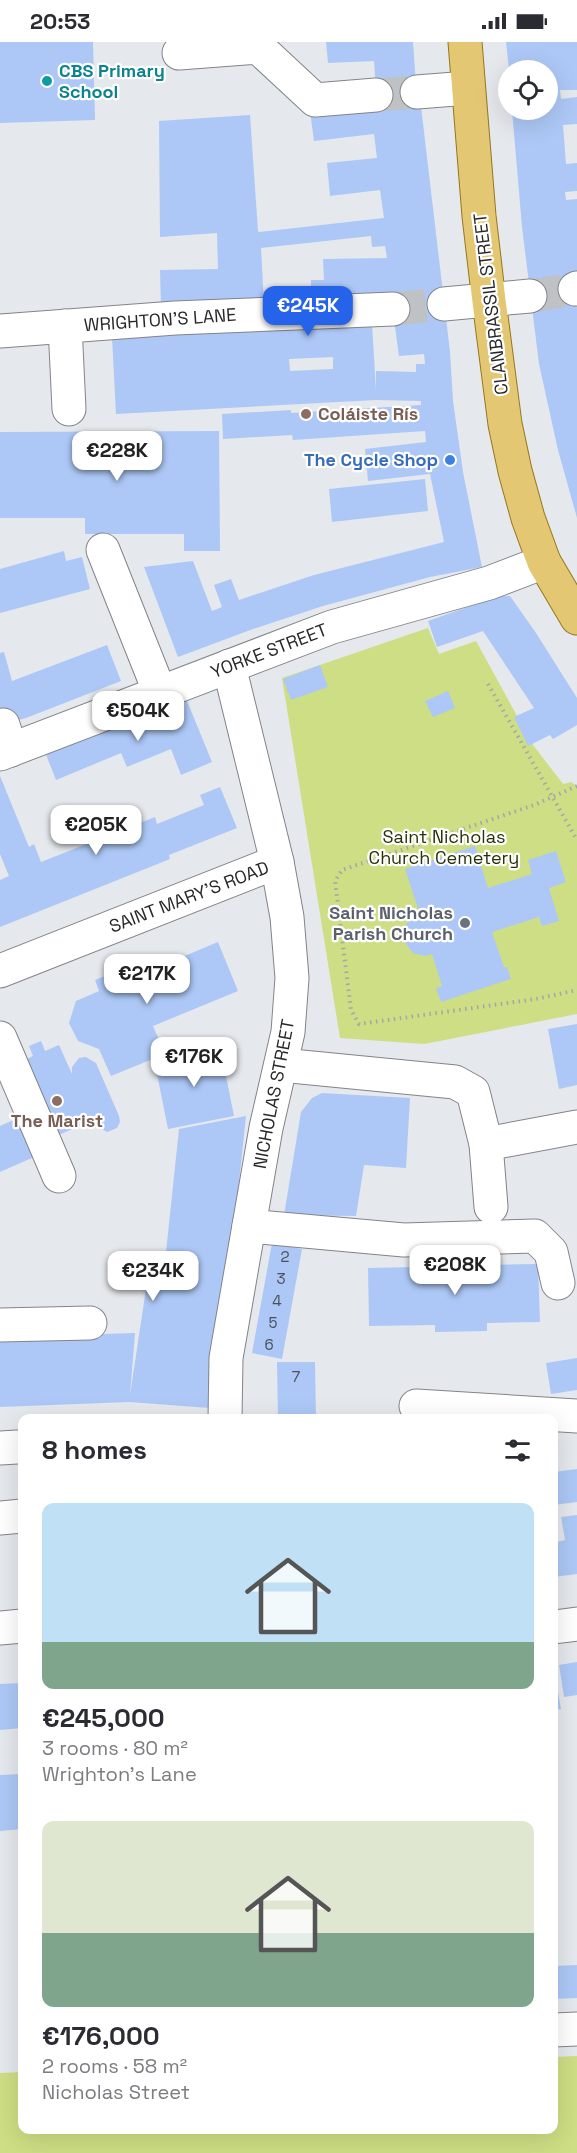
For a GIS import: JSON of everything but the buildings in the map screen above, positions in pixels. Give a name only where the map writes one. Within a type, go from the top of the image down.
[{"type":"main road","name":"CLANBRASSIL STREET","points":[[465,42],[489,302],[515,471],[528,518],[544,562],[577,618]]},
{"type":"street","points":[[179,53],[258,47],[315,100],[376,95]]},
{"type":"street","points":[[417,93],[468,88]]},
{"type":"street","points":[[444,304],[489,302],[530,296]]},
{"type":"street","name":"WRIGHTON'S LANE","points":[[0,332],[175,318],[393,309]]},
{"type":"street","points":[[66,326],[69,409]]},
{"type":"street","points":[[103,550],[160,693]]},
{"type":"street","name":"YORKE STREET","points":[[4,743],[160,693],[332,627],[489,583],[544,562]]},
{"type":"street","name":"NICHOLAS STREET","points":[[225,1414],[226,1358],[266,1128],[288,1032],[292,978],[287,917],[277,862],[229,666]]},
{"type":"street","name":"SAINT MARY'S ROAD","points":[[0,971],[277,862]]},
{"type":"street","points":[[0,1038],[59,1176]]},
{"type":"street","points":[[281,1065],[455,1082],[473,1092],[486,1144],[491,1207]]},
{"type":"street","points":[[486,1144],[577,1127]]},
{"type":"street","points":[[249,1226],[404,1240],[535,1236],[551,1252],[558,1283]]},
{"type":"street","points":[[0,1325],[90,1323]]},
{"type":"street","points":[[416,1406],[545,1414]]},
{"type":"street","points":[[558,1415],[577,1416]]},
{"type":"street","points":[[0,1518],[18,1516]]},
{"type":"street","points":[[558,1626],[577,1624]]},
{"type":"street","points":[[0,1629],[18,1627]]},
{"type":"street","points":[[558,2030],[577,2029]]},
{"type":"path","points":[[488,684],[577,840]]},
{"type":"path","points":[[577,786],[512,813],[342,870],[335,881],[351,1010],[359,1024],[536,999],[577,990]]},
{"type":"green space","name":"Saint Nicholas Church Cemetery","points":[[428,628],[439,654],[476,641],[533,745],[563,784],[572,782],[577,788],[577,1014],[424,1044],[340,1038],[282,678]]},
{"type":"green space","points":[[577,2056],[577,2153],[0,2153],[0,2073],[18,2072],[18,2134],[558,2134],[558,2057]]},
{"type":"tunnel","points":[[376,95],[417,92]]},
{"type":"tunnel","points":[[530,296],[575,289]]},
{"type":"tunnel","points":[[393,309],[444,304]]},
{"type":"place","name":"CBS Primary School","points":[[47,81]]},
{"type":"place","name":"Coláiste Rís","points":[[306,414]]},
{"type":"place","name":"The Cycle Shop","points":[[450,460]]},
{"type":"place","name":"Saint Nicholas Parish Church","points":[[465,923]]},
{"type":"place","name":"The Marist","points":[[57,1101]]}]
